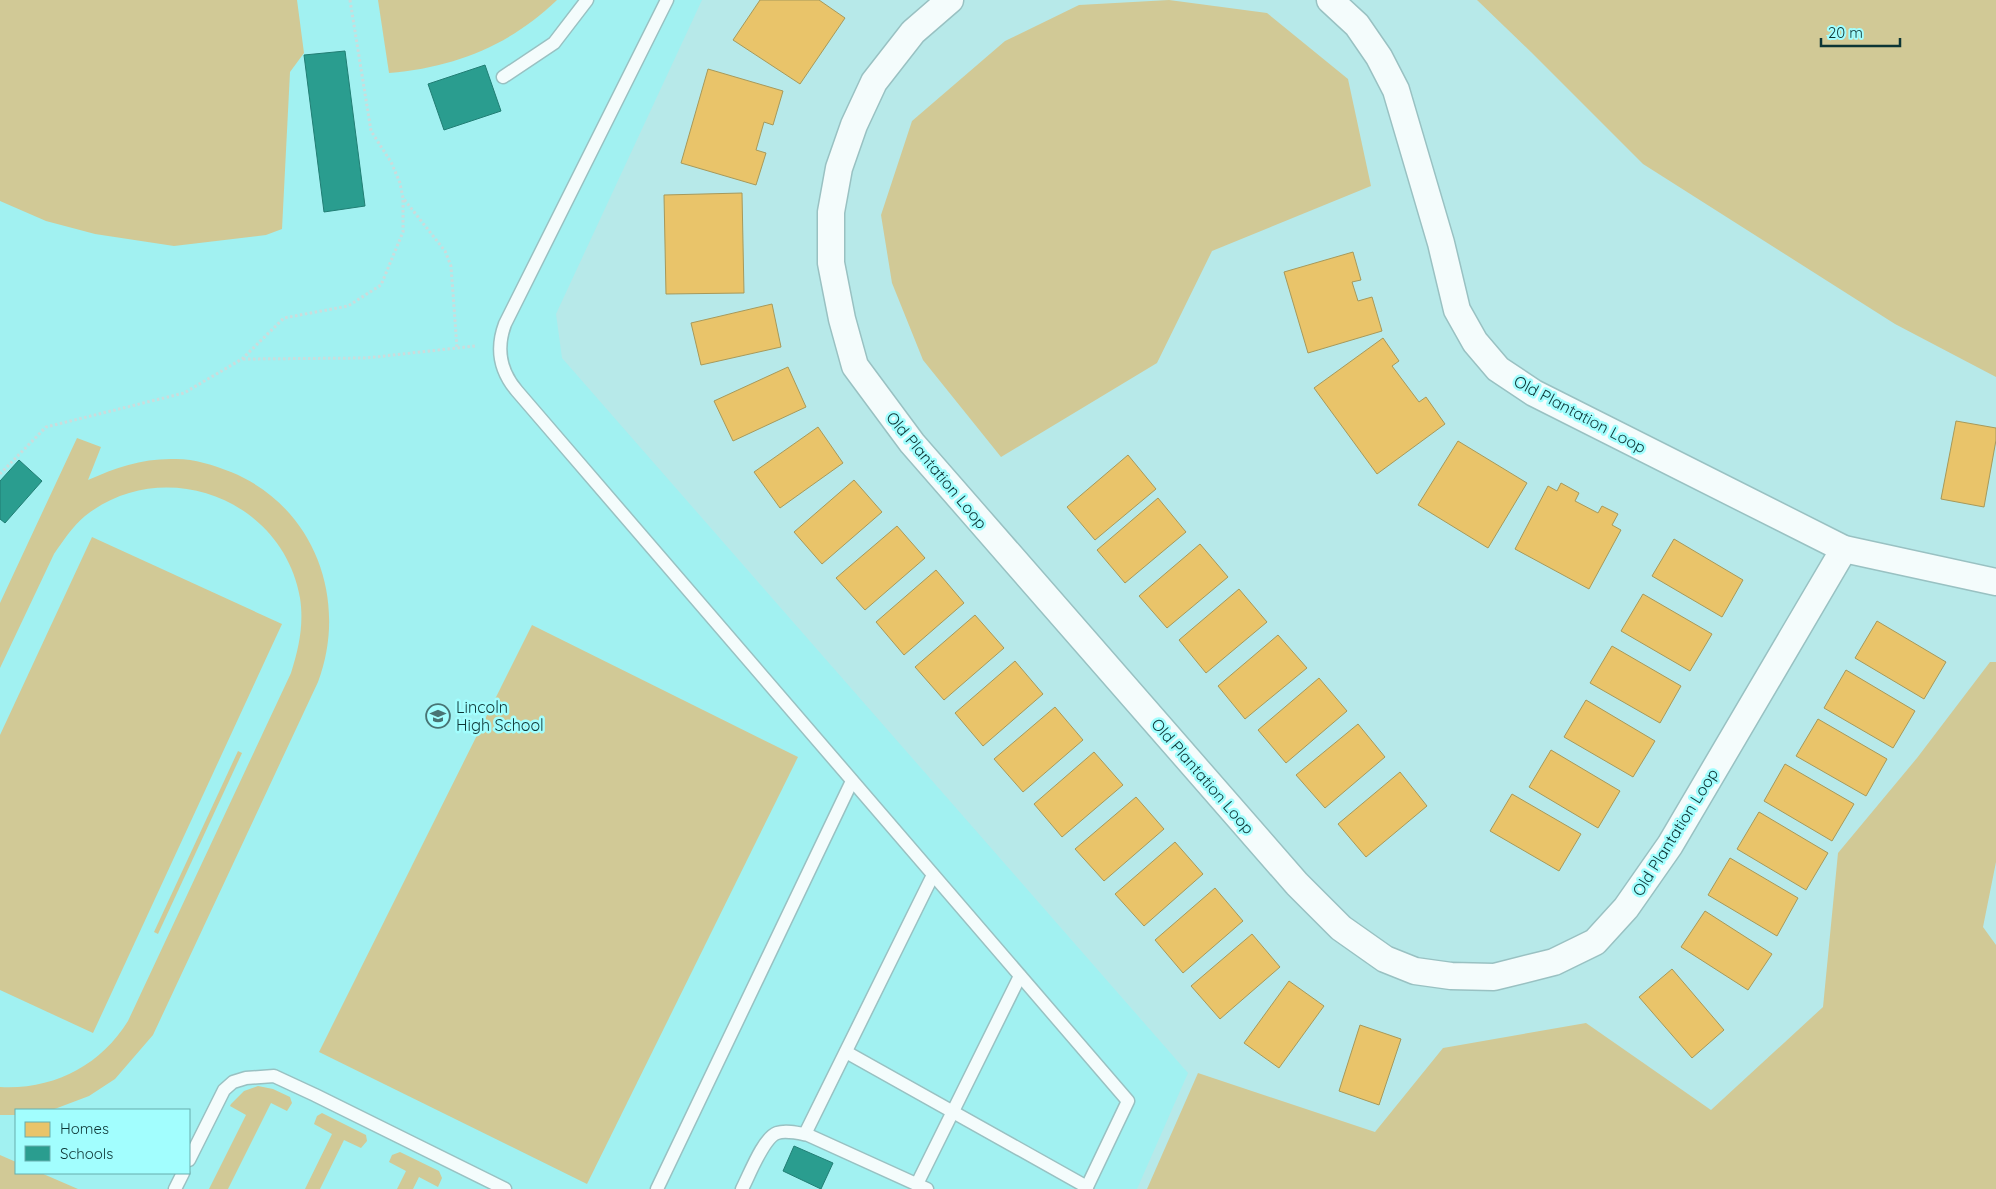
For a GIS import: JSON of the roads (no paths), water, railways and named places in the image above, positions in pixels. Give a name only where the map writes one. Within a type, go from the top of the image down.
[{"type":"street","name":"Old Plantation Loop","points":[[950,0],[913,32],[874,82],[854,125],[839,168],[831,212],[831,263],[842,319],[855,366],[912,443],[1298,884],[1341,928],[1385,959],[1415,971],[1451,976],[1494,977],[1554,962],[1595,942],[1626,908],[1670,844],[1844,550]]},
{"type":"street","name":"Old Plantation Loop","points":[[1330,0],[1357,26],[1379,58],[1396,90],[1441,243],[1457,310],[1475,342],[1498,368],[1534,393],[1844,550],[1996,582]]},
{"type":"lane","points":[[503,77],[554,43],[587,0]]},
{"type":"lane","points":[[667,0],[505,324],[500,351],[503,369],[517,391],[1128,1101],[1086,1188],[846,1052]]},
{"type":"lane","points":[[657,1189],[852,781]]},
{"type":"lane","points":[[806,1134],[933,875]]},
{"type":"lane","points":[[742,1189],[768,1138],[778,1133],[793,1132],[806,1134],[922,1187],[953,1112],[1020,976]]},
{"type":"lane","points":[[190,1158],[224,1090],[233,1082],[246,1078],[274,1076],[315,1094],[504,1189]]},
{"type":"lane","points":[[175,1189],[182,1174]]},
{"type":"place","name":"Lincoln High School","points":[[438,716]]}]
